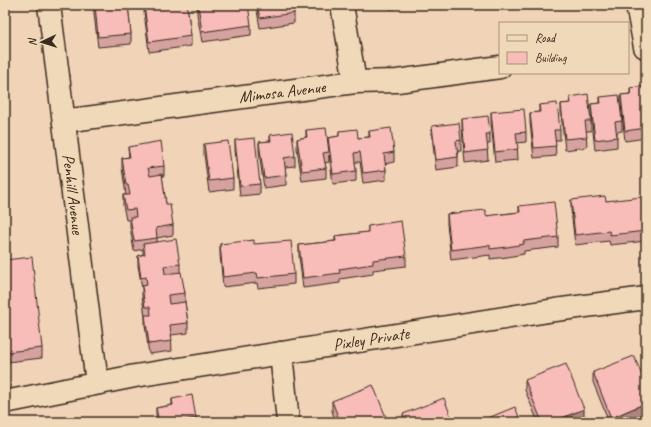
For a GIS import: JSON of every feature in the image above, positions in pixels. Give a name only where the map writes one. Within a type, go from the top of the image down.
[{"type":"street","name":"Penhill Avenue","points":[[49,5],[97,383]]},
{"type":"street","points":[[342,5],[355,82]]},
{"type":"street","points":[[637,5],[640,47]]},
{"type":"street","name":"Mimosa Avenue","points":[[64,121],[355,82],[397,81],[499,67]]},
{"type":"street","name":"Pixley Private","points":[[5,402],[97,383],[555,310],[646,298]]},
{"type":"street","points":[[282,353],[288,422]]},
{"type":"building","points":[[95,5],[128,5],[131,34],[98,37]]},
{"type":"building","points":[[144,5],[187,5],[191,36],[149,42]]},
{"type":"building","points":[[198,5],[248,5],[251,25],[202,32]]},
{"type":"building","points":[[257,5],[293,5],[294,13],[260,18]]},
{"type":"building","points":[[646,86],[646,128],[625,131],[621,95],[631,94],[630,88]]},
{"type":"building","points":[[588,94],[591,121],[585,121],[587,137],[565,139],[561,104],[571,103],[570,97]]},
{"type":"building","points":[[619,95],[622,121],[615,122],[617,137],[595,140],[591,104],[601,103],[600,97]]},
{"type":"building","points":[[557,103],[560,130],[554,130],[556,146],[534,148],[530,113],[540,112],[539,105]]},
{"type":"building","points":[[524,109],[526,132],[516,133],[518,149],[495,152],[491,112]]},
{"type":"building","points":[[488,116],[490,134],[486,134],[488,150],[465,153],[462,119]]},
{"type":"building","points":[[459,123],[461,140],[456,141],[458,157],[436,160],[432,126]]},
{"type":"building","points":[[326,128],[329,152],[323,153],[326,168],[302,171],[297,139],[307,137],[306,130]]},
{"type":"building","points":[[391,128],[394,152],[384,154],[386,170],[363,173],[360,152],[354,153],[356,171],[333,174],[328,138],[339,136],[339,131],[357,129],[358,138],[370,137],[369,131]]},
{"type":"building","points":[[292,132],[295,156],[284,158],[286,175],[264,178],[259,142],[271,141],[270,135]]},
{"type":"building","points":[[255,138],[260,184],[240,186],[235,140]]},
{"type":"building","points":[[161,141],[164,166],[148,168],[150,176],[162,174],[166,204],[170,204],[173,225],[156,228],[157,238],[134,241],[130,217],[136,217],[135,209],[126,210],[123,195],[130,195],[128,185],[126,185],[122,158],[130,157],[128,147]]},
{"type":"building","points":[[228,141],[233,178],[209,181],[204,144]]},
{"type":"building","points":[[605,196],[606,201],[642,197],[643,203],[646,202],[646,231],[610,235],[609,231],[575,235],[571,200]]},
{"type":"building","points":[[554,202],[558,237],[523,241],[524,244],[507,247],[490,249],[490,245],[451,250],[447,214],[486,210],[486,216],[520,212],[519,206]]},
{"type":"building","points":[[401,221],[406,256],[373,260],[373,264],[339,269],[340,273],[303,278],[299,245],[336,241],[335,236],[368,232],[368,226]]},
{"type":"building","points":[[176,239],[180,264],[164,266],[165,274],[181,272],[185,293],[168,295],[169,304],[185,302],[188,323],[170,325],[172,341],[149,344],[145,315],[151,315],[150,307],[145,307],[142,286],[147,285],[146,277],[141,278],[138,256],[145,254],[143,244]]},
{"type":"building","points":[[254,240],[254,244],[291,241],[294,274],[258,278],[257,273],[223,277],[220,244]]},
{"type":"building","points":[[32,257],[42,348],[7,352],[5,331],[5,260]]},
{"type":"building","points":[[634,356],[646,385],[646,403],[611,418],[593,372]]},
{"type":"building","points":[[566,364],[584,409],[552,422],[542,422],[525,380]]},
{"type":"building","points":[[373,385],[388,422],[340,422],[332,401]]},
{"type":"building","points":[[192,395],[196,418],[178,422],[159,422],[156,408],[173,405],[172,399]]},
{"type":"building","points":[[444,398],[453,422],[406,422],[403,414]]},
{"type":"building","points":[[515,407],[521,422],[478,422]]}]
